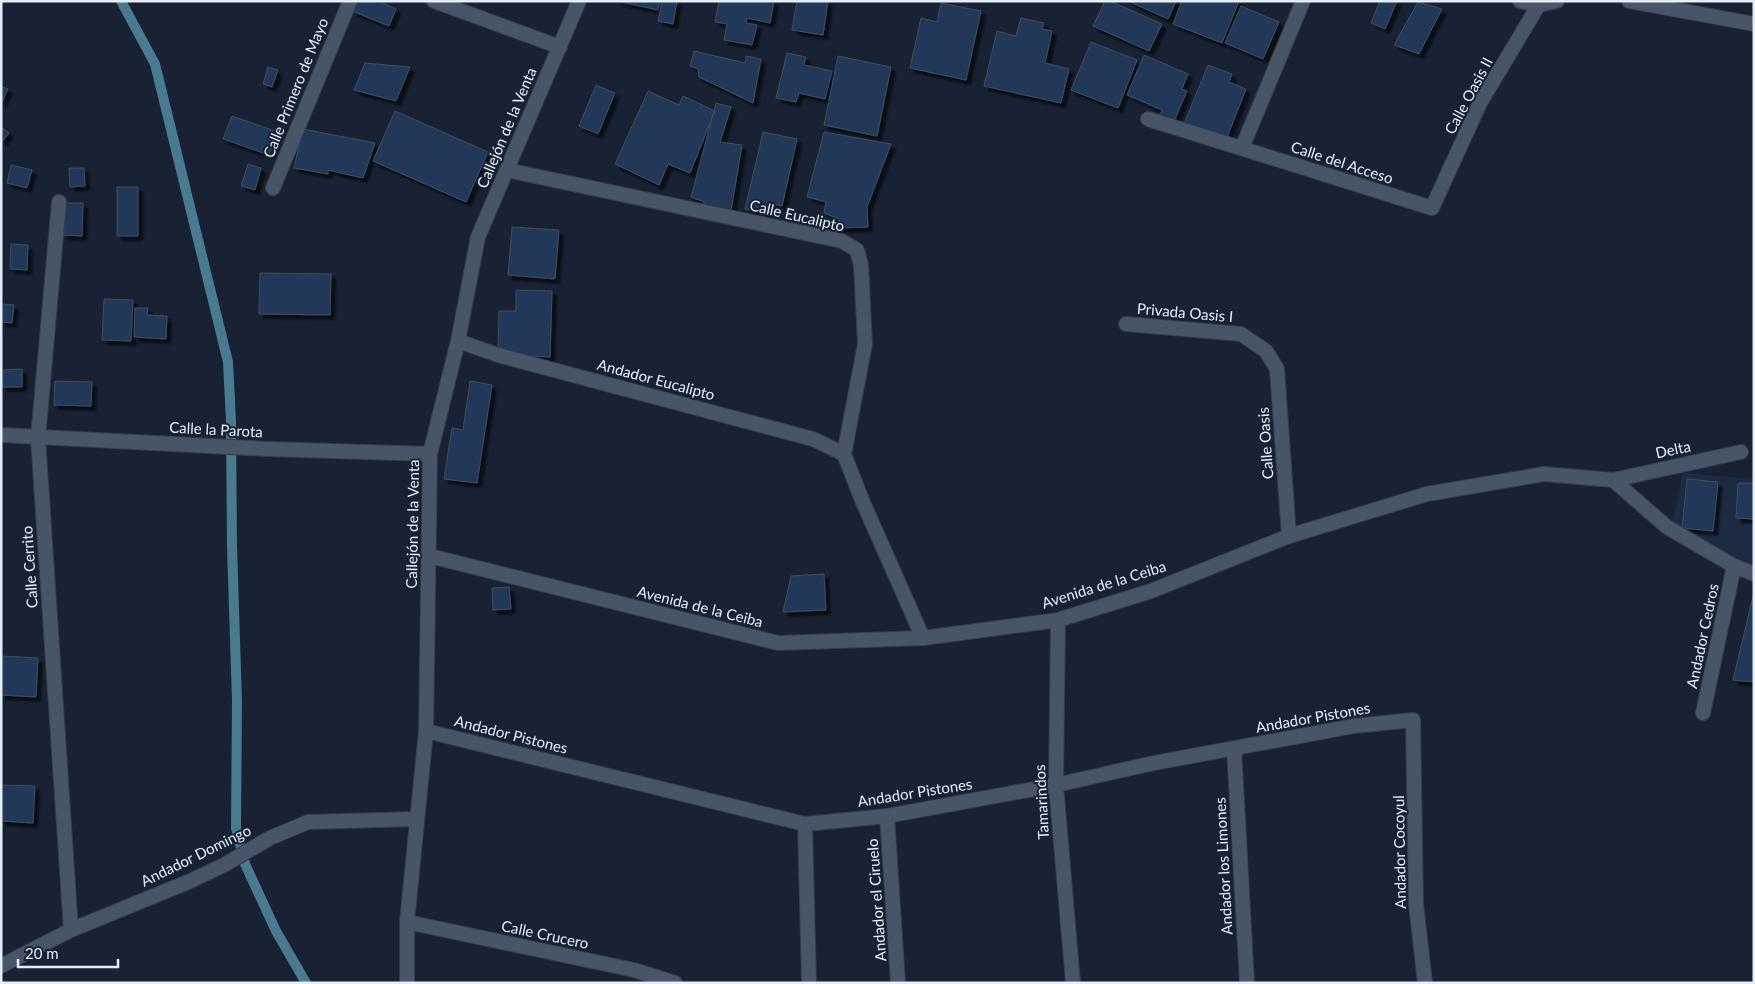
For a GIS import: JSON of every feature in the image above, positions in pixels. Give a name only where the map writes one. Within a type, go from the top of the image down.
[{"type":"street","name":"Calle Primero de Mayo","points":[[273,188],[350,1]]},
{"type":"street","points":[[434,1],[560,47]]},
{"type":"street","name":"Callejón de la Venta","points":[[407,983],[407,922],[426,731],[430,454],[458,341],[478,237],[579,1]]},
{"type":"street","points":[[1242,148],[1303,1]]},
{"type":"street","points":[[1520,1],[1540,3],[1557,1]]},
{"type":"street","points":[[1629,1],[1754,24]]},
{"type":"street","name":"Calle Oasis II","points":[[1432,208],[1480,103],[1540,3]]},
{"type":"street","name":"Calle del Acceso","points":[[1148,119],[1432,208]]},
{"type":"street","name":"Calle Eucalipto","points":[[507,170],[842,241],[857,250],[861,265],[865,344],[844,454]]},
{"type":"street","name":"Calle Cerrito","points":[[60,202],[38,438],[71,930]]},
{"type":"street","name":"Privada Oasis I","points":[[1126,324],[1240,334],[1266,351]]},
{"type":"street","name":"Andador Eucalipto","points":[[458,341],[498,355],[814,439],[844,454]]},
{"type":"street","name":"Calle Oasis","points":[[1266,351],[1277,369],[1289,536]]},
{"type":"street","name":"Calle la Parota","points":[[1,435],[268,449],[430,454]]},
{"type":"street","name":"Delta","points":[[1613,480],[1741,452]]},
{"type":"street","points":[[844,454],[862,500],[923,638]]},
{"type":"street","name":"Avenida de la Ceiba","points":[[430,556],[778,643],[923,638],[1058,620],[1152,591],[1289,536],[1427,494],[1544,474],[1613,480]]},
{"type":"street","points":[[1613,480],[1666,527],[1734,566],[1754,574]]},
{"type":"street","name":"Andador Cedros","points":[[1703,713],[1734,566]]},
{"type":"street","name":"Tamarindos","points":[[1058,620],[1056,785],[1073,983]]},
{"type":"street","name":"Andador Pistones","points":[[426,731],[805,824],[887,816],[1056,785],[1154,763],[1354,726],[1413,720]]},
{"type":"street","name":"Andador Cocoyul","points":[[1413,720],[1416,904],[1425,983]]},
{"type":"street","name":"Andador los Limones","points":[[1234,748],[1247,983]]},
{"type":"street","name":"Andador el Ciruelo","points":[[887,816],[898,983]]},
{"type":"street","name":"Andador Domingo","points":[[1,966],[71,930],[188,882],[270,838],[308,822],[416,819]]},
{"type":"street","points":[[805,824],[809,983]]},
{"type":"street","name":"Calle Crucero","points":[[407,922],[634,970],[675,983]]},
{"type":"shaded area","points":[[1682,473],[1754,479],[1754,566],[1672,528]]},
{"type":"building","points":[[357,1],[379,1],[396,9],[389,26],[352,11]]},
{"type":"building","points":[[617,1],[660,1],[658,10]]},
{"type":"building","points":[[662,1],[677,1],[673,24],[658,21]]},
{"type":"building","points":[[719,1],[774,1],[770,23],[747,18],[746,23],[757,25],[752,45],[724,40],[727,24],[715,22]]},
{"type":"building","points":[[797,1],[828,1],[823,35],[792,30]]},
{"type":"building","points":[[1105,1],[1110,1],[1162,24],[1149,51],[1093,26]]},
{"type":"building","points":[[1128,1],[1176,1],[1168,19]]},
{"type":"building","points":[[1182,1],[1239,1],[1222,43],[1173,24]]},
{"type":"building","points":[[1380,1],[1397,1],[1385,29],[1371,23]]},
{"type":"building","points":[[1418,2],[1442,9],[1419,54],[1394,45]]},
{"type":"building","points":[[941,3],[981,11],[966,80],[910,68],[921,18],[937,22]]},
{"type":"building","points":[[1241,6],[1279,22],[1263,59],[1225,43]]},
{"type":"building","points":[[1021,18],[1044,23],[1042,29],[1052,31],[1045,63],[1069,69],[1061,103],[984,86],[997,31],[1016,36]]},
{"type":"building","points":[[1091,42],[1137,60],[1118,108],[1071,90]]},
{"type":"building","points":[[694,51],[745,63],[746,56],[761,59],[753,103],[699,77],[698,69],[690,66]]},
{"type":"building","points":[[787,53],[806,57],[804,65],[832,71],[825,99],[799,93],[796,102],[776,98]]},
{"type":"building","points":[[1144,55],[1188,74],[1182,89],[1187,91],[1173,124],[1158,118],[1162,110],[1127,95]]},
{"type":"building","points":[[838,56],[891,67],[877,136],[824,125]]},
{"type":"building","points":[[365,63],[410,67],[396,101],[354,90]]},
{"type":"building","points":[[1208,65],[1232,74],[1229,82],[1246,89],[1226,140],[1184,124]]},
{"type":"building","points":[[268,67],[278,70],[272,87],[263,84]]},
{"type":"building","points":[[596,85],[615,93],[598,134],[579,126]]},
{"type":"building","points":[[1,86],[8,89],[1,104]]},
{"type":"building","points":[[648,91],[679,105],[683,96],[715,111],[690,173],[668,164],[659,185],[615,164]]},
{"type":"building","points":[[716,103],[731,107],[720,142],[742,145],[731,211],[704,206],[704,202],[691,197]]},
{"type":"building","points":[[395,111],[488,152],[466,202],[373,161]]},
{"type":"building","points":[[232,116],[278,132],[269,155],[223,139]]},
{"type":"building","points":[[1,127],[9,133],[2,142],[1,141]]},
{"type":"building","points":[[303,129],[375,143],[363,178],[328,170],[328,174],[294,168]]},
{"type":"building","points":[[763,132],[797,139],[782,206],[768,203],[766,213],[745,209]]},
{"type":"building","points":[[824,132],[891,144],[867,207],[868,227],[838,228],[839,219],[824,213],[826,202],[807,197]]},
{"type":"building","points":[[248,164],[261,168],[255,190],[241,186]]},
{"type":"building","points":[[11,165],[32,170],[27,188],[7,183]]},
{"type":"building","points":[[69,168],[84,168],[85,186],[70,187]]},
{"type":"building","points":[[117,187],[138,187],[138,236],[117,236]]},
{"type":"building","points":[[63,203],[83,203],[82,236],[62,235]]},
{"type":"building","points":[[512,227],[559,230],[555,279],[508,275]]},
{"type":"building","points":[[11,244],[28,245],[27,270],[10,269]]},
{"type":"building","points":[[260,273],[331,274],[330,315],[259,314]]},
{"type":"building","points":[[516,290],[552,291],[550,357],[498,355],[499,311],[516,311]]},
{"type":"building","points":[[104,299],[133,300],[131,341],[102,340]]},
{"type":"building","points":[[1,304],[14,305],[12,323],[1,322]]},
{"type":"building","points":[[135,308],[148,308],[147,315],[167,316],[166,339],[134,337]]},
{"type":"building","points":[[22,369],[22,387],[2,387],[1,370]]},
{"type":"building","points":[[55,381],[92,382],[91,406],[54,405]]},
{"type":"building","points":[[470,381],[492,385],[477,483],[444,479],[452,428],[463,430]]},
{"type":"building","points":[[1687,479],[1718,482],[1713,531],[1682,528]]},
{"type":"building","points":[[1738,483],[1754,483],[1754,519],[1736,518]]},
{"type":"building","points":[[824,574],[826,610],[783,612],[791,576]]},
{"type":"building","points":[[509,587],[511,609],[493,610],[492,588]]},
{"type":"building","points":[[1754,592],[1754,682],[1733,680]]},
{"type":"building","points":[[1,656],[38,658],[36,697],[1,695]]},
{"type":"building","points":[[1,785],[35,786],[33,823],[1,821]]},
{"type":"waterway","points":[[121,1],[155,64],[228,362],[237,701],[236,828],[245,864],[276,931],[306,983]]}]
